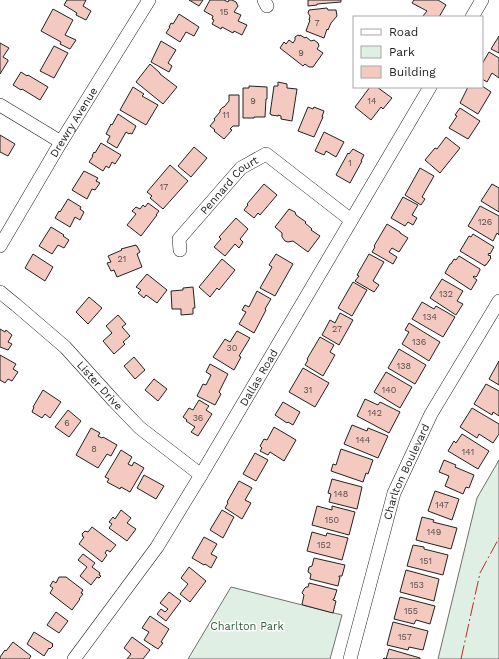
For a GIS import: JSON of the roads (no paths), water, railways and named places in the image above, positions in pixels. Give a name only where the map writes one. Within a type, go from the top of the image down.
[{"type":"street","name":"Drewry Avenue","points":[[0,246],[149,0]]},
{"type":"street","points":[[473,16],[482,0]]},
{"type":"street","name":"Dallas Road","points":[[74,659],[157,546],[202,475],[429,88]]},
{"type":"street","points":[[0,105],[62,142]]},
{"type":"street","name":"Pennard Court","points":[[180,250],[179,239],[241,168],[266,154],[351,220]]},
{"type":"street","name":"Lister Drive","points":[[0,292],[65,347],[140,428],[202,475]]},
{"type":"street","name":"Charlton Boulevard","points":[[350,659],[394,493],[431,414],[499,301]]},
{"type":"park label","name":"Charlton Park","points":[[247,626]]}]
